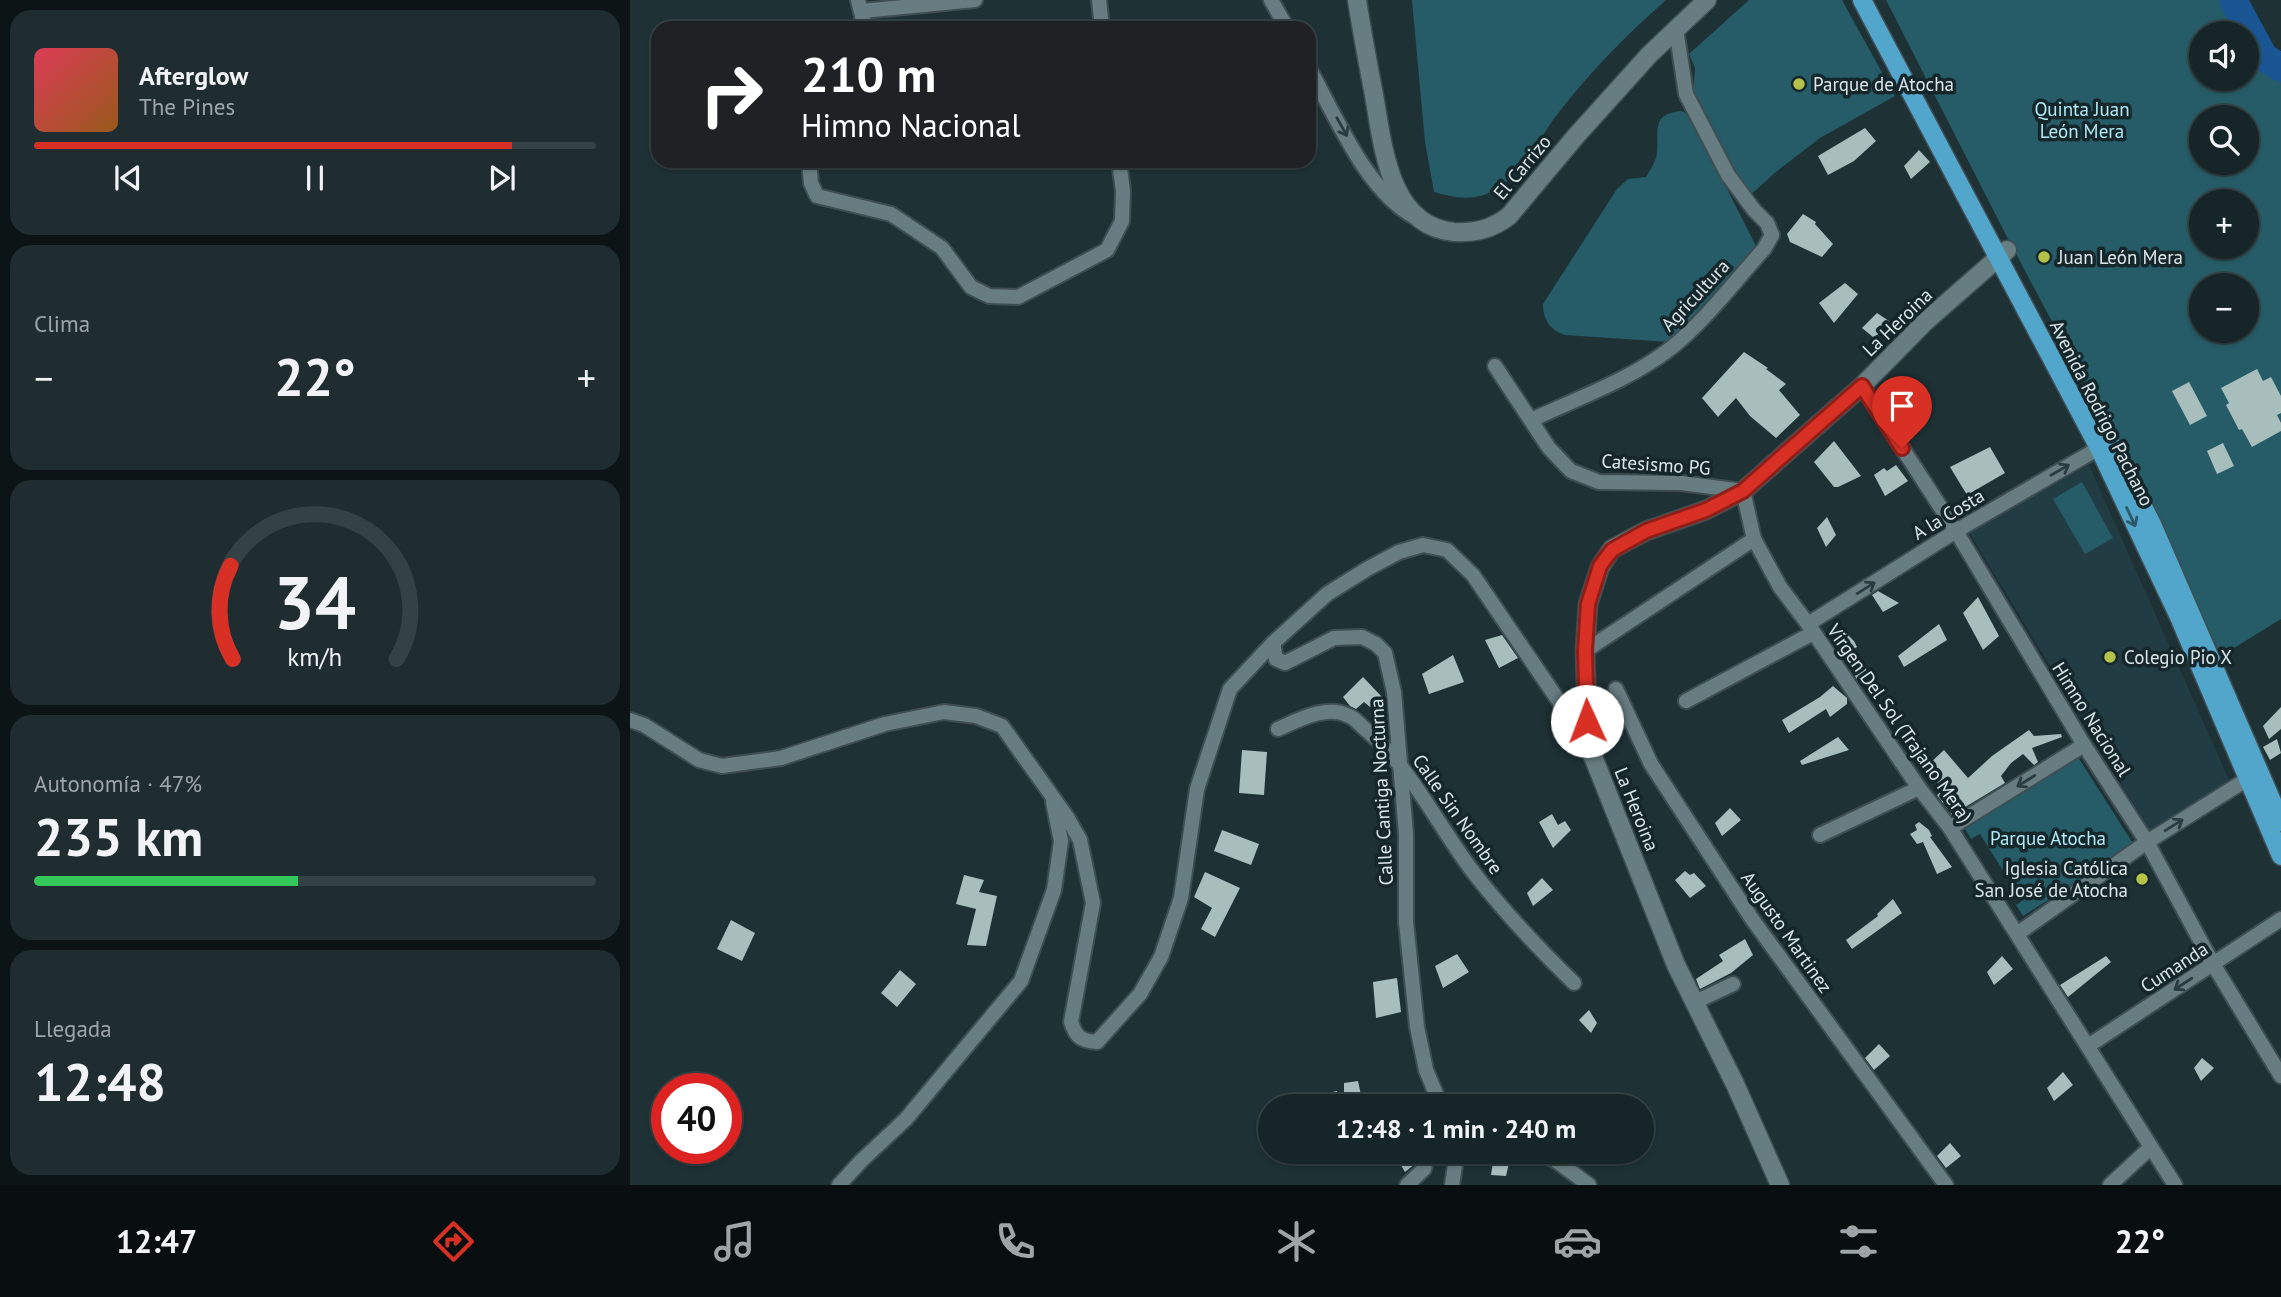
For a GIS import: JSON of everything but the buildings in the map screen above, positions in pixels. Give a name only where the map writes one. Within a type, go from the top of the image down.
[{"type":"main road","name":"Avenida Rodrigo Pachano","points":[[1862,0],[2002,253],[2104,445],[2179,617],[2255,775],[2281,822]]},
{"type":"main road","name":"Avenida Rodrigo Pachano","points":[[1875,0],[2002,253]]},
{"type":"main road","name":"Avenida Rodrigo Pachano","points":[[2255,775],[2281,856]]},
{"type":"street","points":[[860,5],[975,0]]},
{"type":"street","points":[[1099,0],[1101,21]]},
{"type":"street","points":[[1271,0],[1283,21]]},
{"type":"street","points":[[1357,0],[1384,154],[1399,194],[1424,222]]},
{"type":"street","name":"El Carrizo","points":[[1424,222],[1447,231],[1465,232],[1497,226],[1509,216],[1649,55],[1707,0]]},
{"type":"street","name":"Agricultura","points":[[1531,420],[1637,370],[1670,349],[1698,324],[1764,249],[1772,235],[1767,223],[1728,175],[1686,94],[1676,29]]},
{"type":"street","points":[[1316,80],[1374,184],[1399,209],[1424,222]]},
{"type":"street","points":[[810,168],[811,183],[817,196],[891,214],[942,248],[971,288],[989,296],[1018,297],[1107,250],[1122,221],[1123,191],[1120,168]]},
{"type":"street","name":"La Heroina","points":[[1780,1185],[1735,1084],[1693,1003],[1588,744],[1585,651],[1588,604],[1600,566],[1612,550],[1646,531],[1706,510],[1743,491],[1862,386],[1926,321],[2002,253]]},
{"type":"street","name":"Catesismo PG","points":[[1495,366],[1549,448],[1571,471],[1599,482],[1681,483],[1743,491]]},
{"type":"street","name":"Himno Nacional","points":[[1862,386],[1956,531],[2084,745],[2147,842],[2213,964],[2281,1076]]},
{"type":"street","name":"A la Costa","points":[[1686,701],[1811,629],[1956,531],[2104,445]]},
{"type":"street","name":"Virgen Del Sol (Trajano Mera)","points":[[1743,491],[1754,539],[1780,587],[1919,788],[1950,828],[2175,1185]]},
{"type":"street","points":[[1585,651],[1754,539]]},
{"type":"street","points":[[630,720],[644,725],[699,760],[722,766],[781,758],[885,724],[944,712],[976,716],[1002,726],[1067,817],[1080,840],[1093,903],[1071,1023],[1075,1035],[1085,1041],[1097,1042],[1140,994],[1161,957],[1181,898],[1197,789],[1230,689],[1273,643],[1327,594],[1399,551],[1423,545],[1447,550],[1473,575],[1588,744]]},
{"type":"street","name":"Calle Cantiga Nocturna","points":[[1273,643],[1276,659],[1285,663],[1335,638],[1362,637],[1376,644],[1385,653],[1394,692],[1406,834],[1406,922],[1417,1027],[1426,1070],[1436,1094]]},
{"type":"street","name":"Augusto Martinez","points":[[1616,690],[1651,764],[1752,919],[1947,1185]]},
{"type":"street","name":"Calle Sin Nombre","points":[[1278,729],[1315,714],[1332,712],[1349,715],[1383,744],[1476,875],[1524,934],[1574,984]]},
{"type":"street","points":[[1950,828],[2084,745]]},
{"type":"street","points":[[2017,934],[2147,842],[2255,775]]},
{"type":"street","points":[[1820,835],[1919,788]]},
{"type":"street","points":[[839,1185],[906,1119],[1021,981],[1054,890],[1061,841],[1052,797]]},
{"type":"street","name":"Cumanda","points":[[2088,1046],[2281,919]]},
{"type":"street","points":[[1693,1003],[1733,984]]},
{"type":"street","points":[[2110,1185],[2150,1148]]},
{"type":"street","points":[[1407,1185],[1424,1169],[1425,1164]]},
{"type":"street","points":[[1452,1185],[1455,1164]]},
{"type":"street","points":[[1560,1164],[1589,1185]]},
{"type":"shaded area","name":"Colegio Pio X","points":[[2089,465],[2230,782],[2150,831],[1969,532]]},
{"type":"green space","points":[[1412,0],[1666,0],[1592,72],[1553,120],[1514,175],[1488,193],[1465,198],[1434,192],[1425,142]]},
{"type":"green space","points":[[1749,0],[1842,0],[1895,96],[1820,138],[1747,198],[1693,96],[1695,68],[1689,54]]},
{"type":"green space","name":"Quinta Juan León Mera","points":[[1886,0],[2221,0],[2232,21],[2189,21],[2189,91],[2259,91],[2259,66],[2281,80],[2281,619],[2221,656],[2157,519],[2006,235]]},
{"type":"green space","points":[[1681,111],[1689,114],[1756,246],[1670,342],[1560,333],[1548,324],[1543,304],[1617,189],[1628,179],[1646,177],[1657,155],[1658,124],[1661,119]]},
{"type":"green space","points":[[2082,482],[2113,538],[2085,554],[2053,499]]},
{"type":"green space","name":"Parque Atocha","points":[[2078,757],[2134,845],[2023,916],[2016,905],[2022,901],[1980,834],[1971,839],[1965,829]]},
{"type":"waterway","points":[[2233,0],[2264,57],[2281,68]]},
{"type":"place","name":"Parque de Atocha","points":[[1799,84]]},
{"type":"place","name":"Juan León Mera","points":[[2044,257]]},
{"type":"place","name":"Colegio Pio X","points":[[2110,657]]},
{"type":"place","name":"Iglesia Católica San José de Atocha","points":[[2142,879]]},
{"type":"route","points":[[1587,721],[1585,651],[1588,604],[1600,566],[1612,550],[1646,531],[1706,510],[1743,491],[1862,386],[1902,448]]}]
